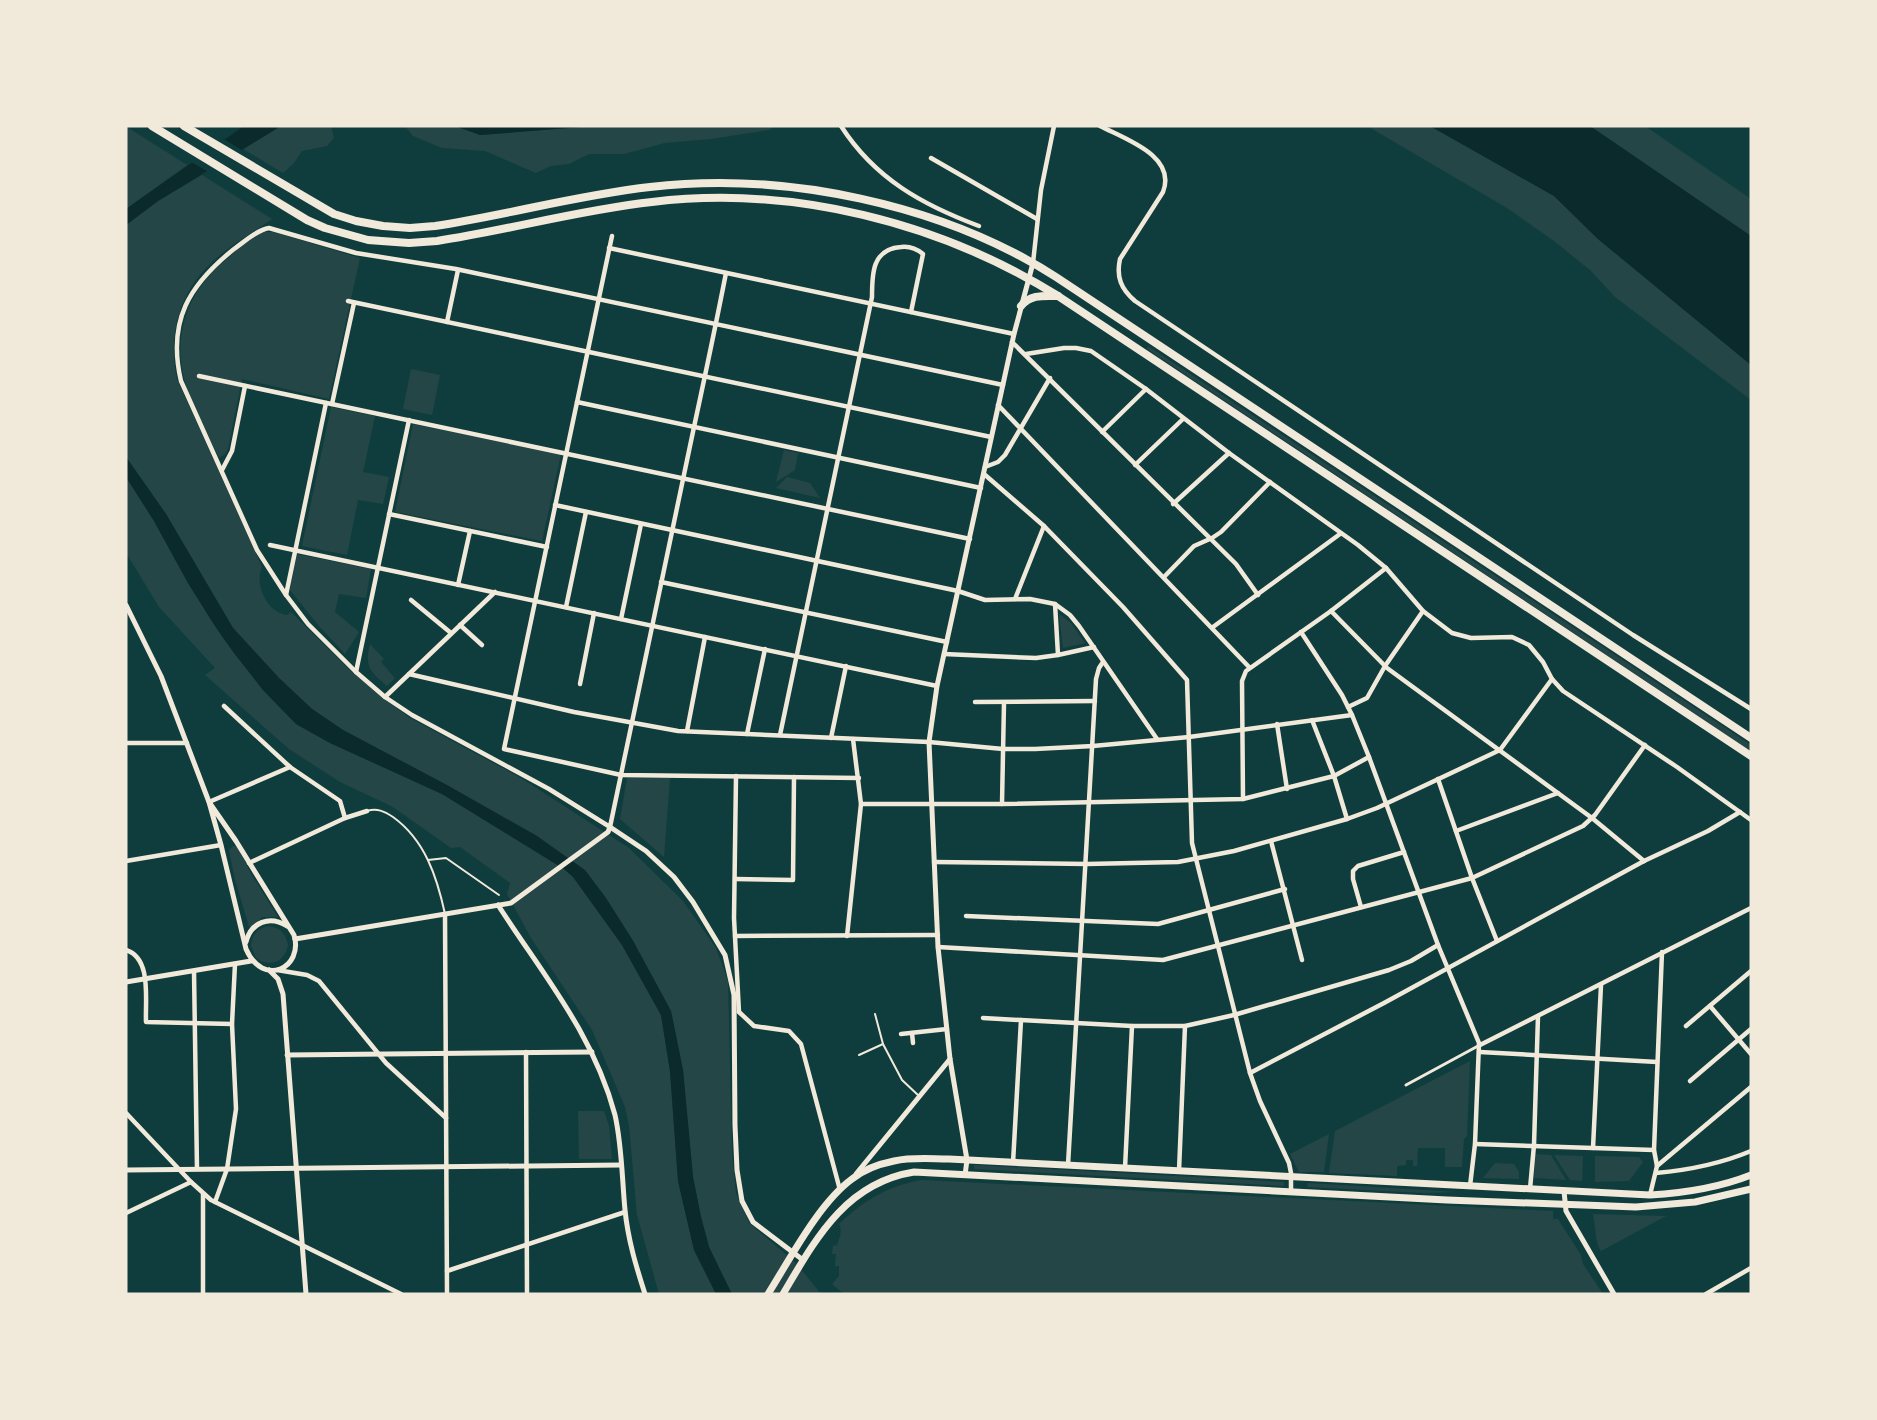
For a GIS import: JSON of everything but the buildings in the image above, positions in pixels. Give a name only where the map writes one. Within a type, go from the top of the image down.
[{"type":"highway","points":[[152,126],[307,220],[368,240],[409,243],[463,237],[653,201],[715,198],[762,200],[824,208],[904,225],[963,246],[1029,278],[1058,296],[1751,756]]},
{"type":"highway","points":[[184,126],[316,205],[357,221],[383,226],[410,228],[459,222],[617,191],[651,186],[716,183],[772,186],[827,193],[894,207],[970,232],[1033,263],[1751,738]]},
{"type":"highway","points":[[1021,306],[1029,298],[1036,296],[1058,296]]},
{"type":"main road","points":[[768,1294],[820,1214],[840,1190],[854,1177],[880,1165],[904,1159],[1013,1162],[1650,1195],[1714,1187],[1751,1174]]},
{"type":"main road","points":[[783,1294],[802,1262],[839,1210],[866,1190],[888,1179],[910,1173],[1529,1203],[1565,1208],[1664,1206],[1708,1200],[1751,1189]]},
{"type":"main road","points":[[1529,1203],[1530,1189]]},
{"type":"street","points":[[841,126],[858,148],[896,186],[934,207],[980,225]]},
{"type":"street","points":[[965,1175],[967,1160],[950,1059],[938,947],[929,742],[937,686],[991,437],[1012,342],[1033,263],[1037,219],[1054,126]]},
{"type":"street","points":[[1100,126],[1147,151],[1159,160],[1165,171],[1167,183],[1163,192],[1120,259],[1117,271],[1122,287],[1134,301],[1633,635],[1751,709]]},
{"type":"street","points":[[931,158],[1037,219]]},
{"type":"street","points":[[840,1190],[801,1044],[789,1031],[754,1026],[737,1010],[725,955],[678,881],[639,846],[549,789],[412,715],[385,697],[356,672],[308,624],[285,595],[257,550],[184,390],[178,372],[180,326],[188,300],[197,284],[214,265],[263,229],[269,228],[356,253],[458,270],[1003,385]]},
{"type":"street","points":[[612,236],[504,749],[621,775],[858,778]]},
{"type":"street","points":[[780,735],[871,303],[876,261],[883,252],[890,249],[910,247],[923,254],[911,312]]},
{"type":"street","points":[[609,248],[1014,334]]},
{"type":"street","points":[[447,322],[458,270]]},
{"type":"street","points":[[295,939],[511,903],[609,829],[726,273]]},
{"type":"street","points":[[332,404],[351,302],[991,437]]},
{"type":"street","points":[[1012,342],[1236,564],[1258,595]]},
{"type":"street","points":[[1026,354],[1064,348],[1091,351],[1358,545],[1386,568],[1423,611],[1452,633],[1464,637],[1512,637],[1529,645],[1563,691],[1645,745],[1751,820]]},
{"type":"street","points":[[199,376],[970,539]]},
{"type":"street","points":[[985,470],[1002,459],[1022,429],[1050,378]]},
{"type":"street","points":[[222,470],[232,451],[244,386]]},
{"type":"street","points":[[1102,432],[1146,389]]},
{"type":"street","points":[[577,402],[981,488]]},
{"type":"street","points":[[285,595],[326,403]]},
{"type":"street","points":[[998,405],[1250,668]]},
{"type":"street","points":[[1135,465],[1183,419]]},
{"type":"street","points":[[356,672],[409,420]]},
{"type":"street","points":[[1173,504],[1229,453]]},
{"type":"street","points":[[985,470],[1044,526],[1123,607],[1184,675],[1188,686],[1190,801],[1195,859],[1250,1072],[1260,1101],[1289,1163],[1292,1177],[1291,1192]]},
{"type":"street","points":[[1164,577],[1191,548],[1221,532],[1270,482]]},
{"type":"street","points":[[555,505],[958,591],[985,600],[1034,599],[1055,604],[1070,615],[1158,739]]},
{"type":"street","points":[[566,607],[586,512]]},
{"type":"street","points":[[389,514],[546,547]]},
{"type":"street","points":[[621,619],[641,524]]},
{"type":"street","points":[[1015,599],[1044,526]]},
{"type":"street","points":[[458,585],[470,531]]},
{"type":"street","points":[[1213,627],[1340,534]]},
{"type":"street","points":[[270,545],[937,686]]},
{"type":"street","points":[[1243,799],[1243,675],[1386,568]]},
{"type":"street","points":[[662,582],[947,642]]},
{"type":"street","points":[[385,697],[495,592]]},
{"type":"street","points":[[411,600],[452,633]]},
{"type":"street","points":[[1055,604],[1058,656]]},
{"type":"street","points":[[126,605],[128,614],[161,676],[209,802],[251,961],[258,967],[311,976],[319,981],[378,1054],[446,1118]]},
{"type":"street","points":[[1331,611],[1384,666],[1592,818],[1644,861]]},
{"type":"street","points":[[1348,707],[1367,698],[1384,666],[1423,611]]},
{"type":"street","points":[[580,684],[594,613]]},
{"type":"street","points":[[460,625],[482,645]]},
{"type":"street","points":[[1301,632],[1352,715],[1438,945],[1480,1045],[1475,1144],[1470,1185]]},
{"type":"street","points":[[687,731],[705,636]]},
{"type":"street","points":[[944,654],[1015,658],[1058,656],[1094,647]]},
{"type":"street","points":[[747,734],[765,649]]},
{"type":"street","points":[[1068,1165],[1082,956],[1095,701],[1097,675],[1103,662]]},
{"type":"street","points":[[831,738],[846,666]]},
{"type":"street","points":[[409,674],[574,712],[687,731],[929,742],[1003,749],[1093,746],[1189,737],[1352,715]]},
{"type":"street","points":[[934,862],[1158,863],[1195,859],[1271,841],[1347,819],[1438,780],[1500,750],[1552,679]]},
{"type":"street","points":[[975,702],[1095,701]]},
{"type":"street","points":[[1002,804],[1004,703]]},
{"type":"street","points":[[224,706],[290,766],[340,801],[345,818]]},
{"type":"street","points":[[1312,720],[1334,776],[1347,819]]},
{"type":"street","points":[[1277,724],[1287,789]]},
{"type":"street","points":[[848,936],[861,804],[853,739]]},
{"type":"street","points":[[126,743],[187,743]]},
{"type":"street","points":[[938,947],[1157,961],[1472,878],[1576,831],[1592,818],[1645,745]]},
{"type":"street","points":[[861,804],[931,805],[1243,799],[1334,776],[1369,757]]},
{"type":"street","points":[[209,802],[290,766]]},
{"type":"street","points":[[736,776],[735,1125],[737,1170],[742,1201],[753,1222],[802,1262]]},
{"type":"street","points":[[735,879],[793,880],[794,777]]},
{"type":"street","points":[[1438,780],[1497,941]]},
{"type":"street","points":[[1456,831],[1558,793]]},
{"type":"street","points":[[209,802],[295,939],[295,954],[291,961],[278,970]]},
{"type":"street","points":[[249,863],[345,818],[367,811]]},
{"type":"street","points":[[1250,1072],[1449,969],[1644,861],[1708,831],[1740,812]]},
{"type":"street","points":[[1271,841],[1302,960]]},
{"type":"street","points":[[126,861],[221,845]]},
{"type":"street","points":[[1361,907],[1353,871],[1359,866],[1378,862],[1404,852]]},
{"type":"street","points":[[966,916],[1158,924],[1285,889]]},
{"type":"street","points":[[498,905],[571,1012],[592,1052],[614,1112],[619,1137],[630,1248],[645,1294]]},
{"type":"street","points":[[1406,1085],[1480,1045],[1751,908]]},
{"type":"street","points":[[445,914],[447,1294]]},
{"type":"street","points":[[246,946],[250,932],[261,922],[277,921],[288,927]]},
{"type":"street","points":[[735,936],[938,935]]},
{"type":"street","points":[[983,1018],[1132,1026],[1185,1026],[1234,1015],[1395,968],[1438,945]]},
{"type":"street","points":[[126,950],[135,954],[141,961],[145,979],[146,1022],[232,1024]]},
{"type":"street","points":[[1650,1195],[1657,1166],[1654,1150],[1662,952]]},
{"type":"street","points":[[126,982],[251,961]]},
{"type":"street","points":[[215,1202],[227,1169],[236,1109],[232,1024],[235,964]]},
{"type":"street","points":[[270,970],[278,979],[283,994],[306,1294]]},
{"type":"street","points":[[194,971],[197,1169]]},
{"type":"street","points":[[1686,1026],[1751,971]]},
{"type":"street","points":[[1593,1148],[1600,985]]},
{"type":"street","points":[[1710,1006],[1751,1054]]},
{"type":"street","points":[[1530,1189],[1538,1016]]},
{"type":"street","points":[[1013,1162],[1021,1020]]},
{"type":"street","points":[[1125,1168],[1132,1026]]},
{"type":"street","points":[[1179,1171],[1185,1026]]},
{"type":"street","points":[[901,1034],[947,1029]]},
{"type":"street","points":[[1690,1081],[1751,1029]]},
{"type":"street","points":[[912,1032],[913,1043]]},
{"type":"street","points":[[526,1052],[527,1294]]},
{"type":"street","points":[[287,1055],[592,1052]]},
{"type":"street","points":[[1480,1052],[1657,1062]]},
{"type":"street","points":[[854,1177],[950,1059]]},
{"type":"street","points":[[1657,1166],[1751,1088]]},
{"type":"street","points":[[126,1113],[191,1182],[215,1202],[401,1294]]},
{"type":"street","points":[[1475,1144],[1654,1150]]},
{"type":"street","points":[[1656,1173],[1694,1169],[1728,1161],[1751,1151]]},
{"type":"street","points":[[126,1170],[621,1165]]},
{"type":"street","points":[[126,1213],[191,1182]]},
{"type":"street","points":[[1564,1191],[1565,1208],[1614,1294]]},
{"type":"street","points":[[203,1194],[203,1294]]},
{"type":"street","points":[[447,1271],[625,1212]]},
{"type":"street","points":[[1706,1294],[1751,1268]]},
{"type":"lane","points":[[367,811],[380,810],[407,828],[423,849],[445,914]]},
{"type":"lane","points":[[428,860],[437,857],[446,858],[499,895]]},
{"type":"lane","points":[[875,1014],[883,1044],[902,1080],[919,1096]]},
{"type":"lane","points":[[858,1055],[883,1044]]},
{"type":"shaded area","points":[[244,126],[281,126],[158,201],[126,225],[126,209]]},
{"type":"shaded area","points":[[281,126],[331,126],[334,138],[327,146],[302,151],[283,173],[243,149]]},
{"type":"shaded area","points":[[405,126],[455,126],[481,135],[594,126],[776,126],[769,130],[711,139],[665,143],[624,154],[589,154],[569,164],[551,166],[536,173],[485,151],[442,148],[413,136]]},
{"type":"shaded area","points":[[455,126],[594,126],[480,135]]},
{"type":"shaded area","points":[[1367,126],[1430,126],[1554,196],[1598,239],[1751,365],[1751,400],[1615,297],[1591,271],[1554,241],[1507,208]]},
{"type":"shaded area","points":[[1430,126],[1590,126],[1751,236],[1751,365],[1598,239],[1554,196]]},
{"type":"shaded area","points":[[1590,126],[1645,126],[1751,199],[1751,236]]},
{"type":"shaded area","points":[[127,127],[187,165],[126,209],[126,129]]},
{"type":"shaded area","points":[[202,175],[272,219],[223,252],[198,277],[183,303],[175,333],[174,348],[177,379],[262,567],[260,581],[264,597],[280,613],[287,615],[291,612],[351,671],[410,718],[521,778],[629,848],[683,901],[716,948],[728,981],[732,1153],[736,1193],[749,1223],[796,1263],[821,1294],[732,1294],[730,1292],[709,1247],[701,1217],[693,1177],[683,1070],[671,1011],[632,939],[537,836],[343,730],[312,709],[279,678],[233,628],[166,514],[126,457],[126,225],[158,201]]},
{"type":"shaded area","points":[[265,232],[274,232],[360,258],[329,399],[242,379],[228,449],[219,458],[186,386],[180,352],[181,336],[190,305],[198,290],[221,264],[253,238]]},
{"type":"shaded area","points":[[1148,346],[1751,745],[1751,751],[1147,349]]},
{"type":"shaded area","points":[[411,369],[440,375],[432,415],[403,409]]},
{"type":"shaded area","points":[[331,407],[375,416],[363,472],[389,477],[383,504],[358,500],[347,555],[302,546]]},
{"type":"shaded area","points":[[413,424],[561,454],[542,541],[395,512]]},
{"type":"shaded area","points":[[784,450],[798,453],[795,470],[776,482]]},
{"type":"shaded area","points":[[126,457],[166,514],[233,628],[279,678],[312,709],[343,730],[537,836],[585,870],[606,898],[632,939],[671,1011],[683,1070],[693,1177],[701,1217],[709,1247],[732,1294],[716,1294],[694,1250],[678,1181],[670,1071],[661,1015],[622,945],[573,877],[564,869],[442,794],[330,743],[296,724],[263,690],[213,623],[126,477]]},
{"type":"shaded area","points":[[126,477],[222,637],[263,690],[296,724],[330,743],[442,794],[573,876],[622,945],[661,1015],[670,1071],[678,1181],[694,1250],[716,1294],[659,1294],[637,1215],[629,1126],[625,1107],[592,1030],[531,938],[507,894],[510,883],[460,847],[451,848],[393,807],[340,782],[289,749],[205,675],[215,668],[159,607],[126,556]]},
{"type":"shaded area","points":[[787,477],[810,483],[820,498],[776,488]]},
{"type":"shaded area","points":[[297,554],[371,569],[366,598],[339,594],[335,612],[359,632],[345,654],[290,590]]},
{"type":"shaded area","points":[[1059,614],[1071,623],[1085,643],[1063,648]]},
{"type":"shaded area","points":[[370,644],[384,659],[381,662],[395,678],[387,686],[370,668],[368,652]]},
{"type":"shaded area","points":[[627,778],[670,778],[664,857],[620,819]]},
{"type":"shaded area","points":[[233,846],[238,847],[250,872],[278,917],[262,917],[250,930],[235,880],[229,850]]},
{"type":"shaded area","points":[[269,926],[282,932],[288,945],[284,956],[276,962],[266,963],[256,958],[251,946],[256,932]]},
{"type":"shaded area","points":[[1470,1061],[1467,1136],[1464,1139],[1462,1167],[1445,1167],[1445,1148],[1418,1148],[1417,1166],[1413,1166],[1413,1160],[1406,1160],[1406,1165],[1397,1166],[1397,1176],[1329,1173],[1335,1131]]},
{"type":"shaded area","points":[[578,1111],[604,1111],[609,1126],[612,1159],[579,1159]]},
{"type":"shaded area","points":[[1329,1134],[1324,1172],[1299,1172],[1290,1154]]},
{"type":"shaded area","points":[[1535,1154],[1551,1155],[1566,1180],[1534,1178]]},
{"type":"shaded area","points":[[1554,1155],[1583,1156],[1582,1181],[1570,1180]]},
{"type":"shaded area","points":[[1595,1156],[1639,1157],[1643,1162],[1629,1181],[1595,1182]]},
{"type":"shaded area","points":[[1495,1163],[1514,1164],[1519,1172],[1519,1179],[1483,1178]]},
{"type":"shaded area","points":[[974,1165],[1284,1182],[1284,1186],[974,1169]]},
{"type":"shaded area","points":[[922,1180],[1553,1211],[1553,1219],[1558,1219],[1603,1294],[844,1294],[832,1284],[839,1276],[839,1266],[835,1266],[836,1254],[832,1254],[833,1246],[837,1245],[840,1234],[839,1224],[877,1195],[910,1182]]},
{"type":"shaded area","points":[[1308,1183],[1457,1192],[1424,1193],[1307,1187]]},
{"type":"shaded area","points":[[1593,1214],[1666,1216],[1601,1251],[1596,1238]]},
{"type":"pier","points":[[222,138],[245,152],[210,173],[188,160]]}]
